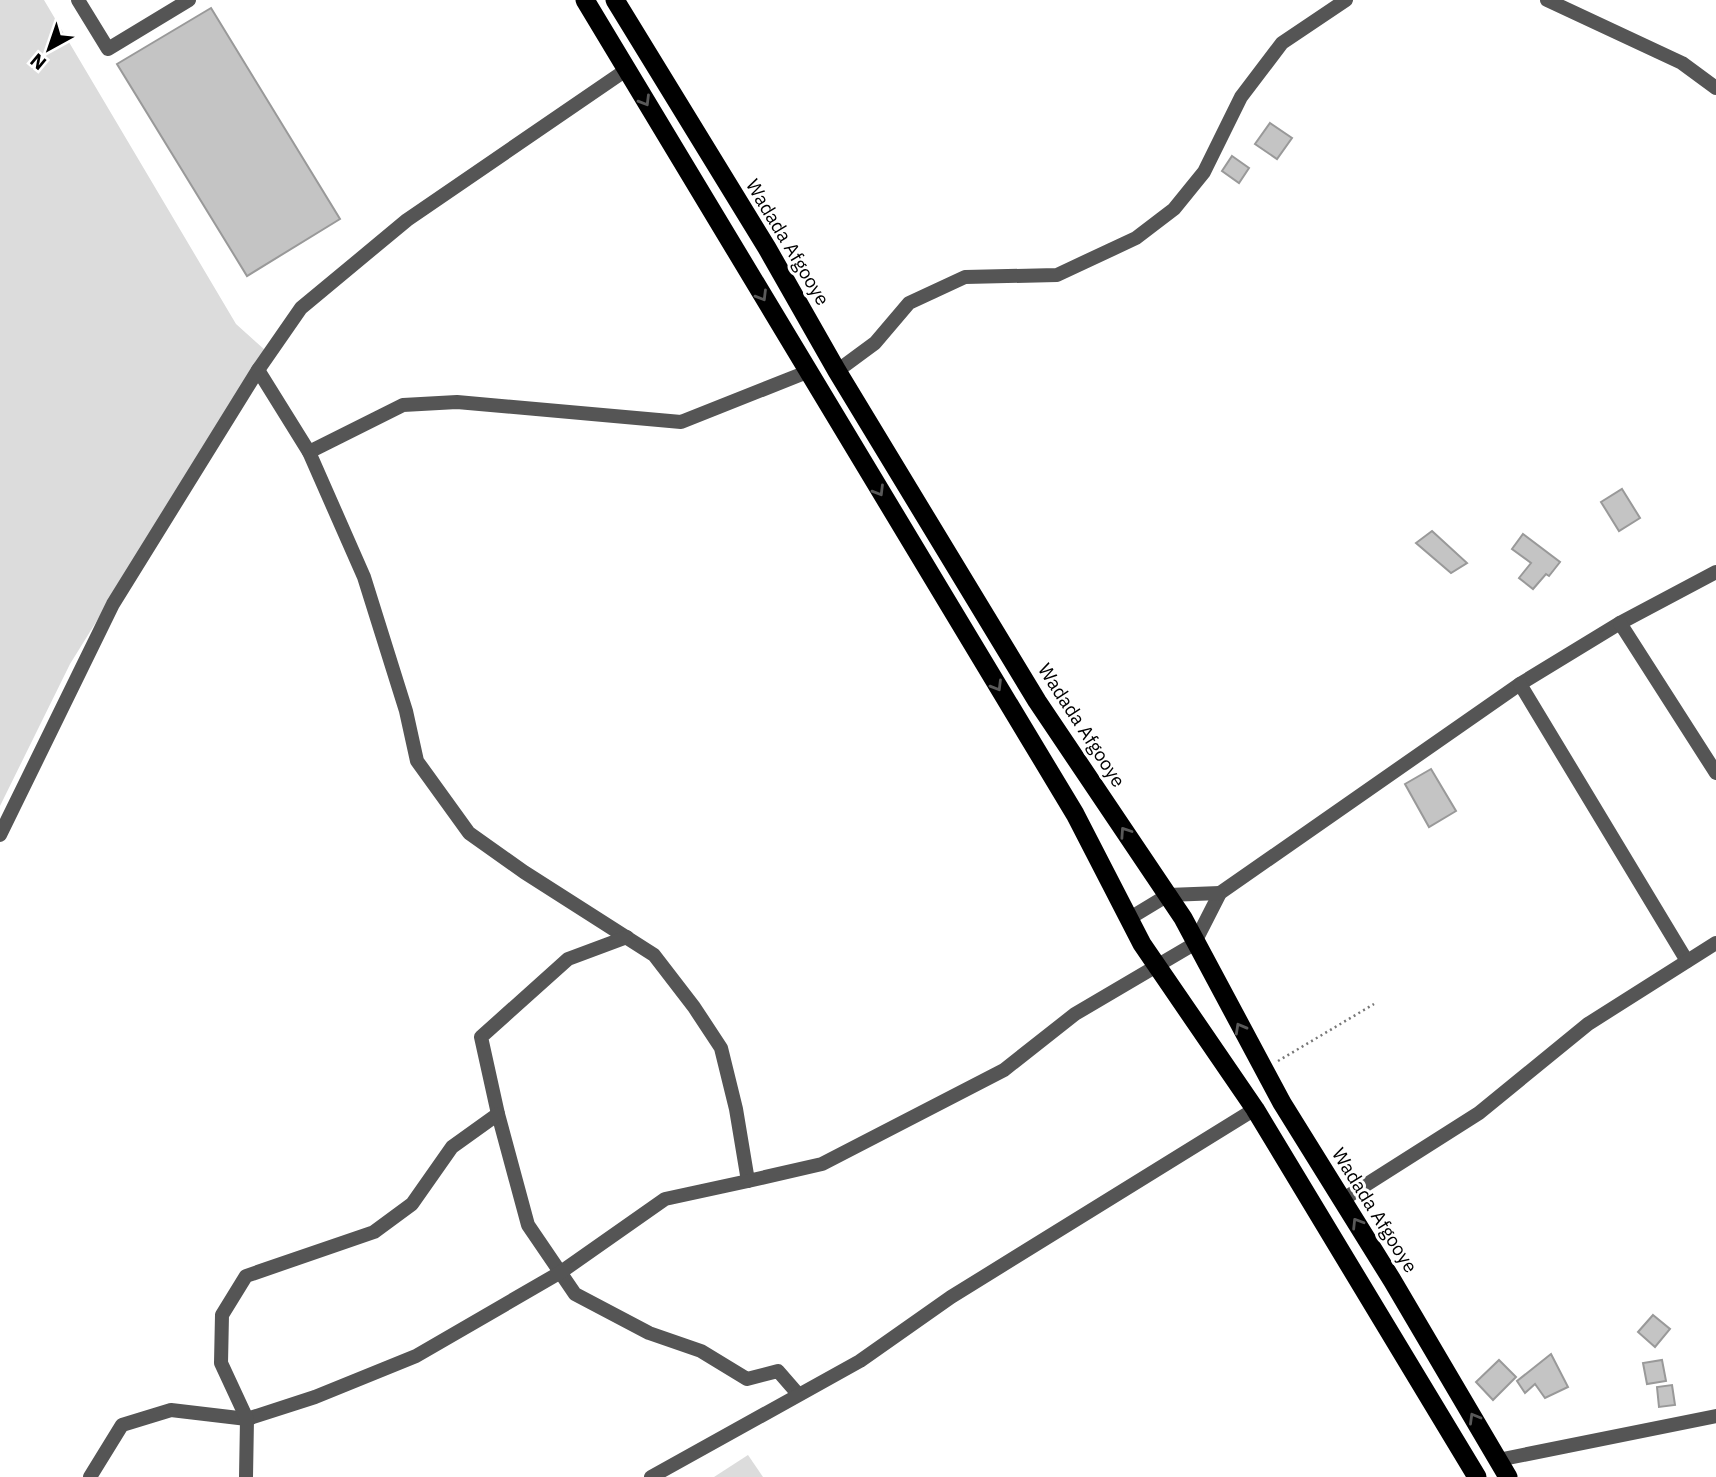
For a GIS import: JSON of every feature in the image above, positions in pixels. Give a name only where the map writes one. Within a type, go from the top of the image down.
[{"type":"highway","points":[[585,0],[1075,814],[1157,965],[1255,1110],[1477,1477]]},
{"type":"highway","name":"Wadada Afgooye","points":[[615,0],[767,248],[837,371],[1037,701],[1168,895],[1263,1070],[1503,1469]]},
{"type":"street","points":[[78,0],[108,49],[189,0]]},
{"type":"street","points":[[837,371],[875,343],[909,303],[965,277],[1057,275],[1136,238],[1174,209],[1204,172],[1241,97],[1282,43],[1346,0]]},
{"type":"street","points":[[1547,0],[1682,63],[1716,88]]},
{"type":"street","points":[[0,835],[113,604],[258,370],[301,308],[407,220],[626,70]]},
{"type":"street","points":[[258,370],[309,452],[364,578],[406,711],[417,761],[469,833],[654,956],[694,1007],[721,1048],[736,1109],[748,1181]]},
{"type":"street","points":[[309,452],[403,405],[457,402],[681,422],[807,372]]},
{"type":"street","points":[[90,1477],[122,1425],[171,1410],[247,1419],[315,1397],[416,1356],[561,1272],[665,1199],[822,1164],[1004,1070],[1075,1014],[1194,944],[1220,893],[1520,684],[1620,623],[1716,572]]},
{"type":"street","points":[[1620,623],[1716,773]]},
{"type":"street","points":[[1520,684],[1687,961]]},
{"type":"street","points":[[1130,918],[1168,895],[1220,893]]},
{"type":"street","points":[[627,937],[568,959],[481,1037],[498,1114],[528,1225],[575,1294],[639,1328],[701,1352],[747,1378],[778,1371],[798,1394]]},
{"type":"street","points":[[1342,1200],[1479,1112],[1588,1024],[1716,943]]},
{"type":"street","points":[[651,1477],[860,1361],[951,1297],[1255,1110]]},
{"type":"street","points":[[246,1477],[247,1419],[221,1363],[222,1315],[246,1276],[374,1232],[412,1204],[452,1147],[498,1114]]},
{"type":"street","points":[[1503,1469],[1716,1416]]},
{"type":"path","points":[[1263,1070],[1374,1004]]},
{"type":"shaded area","points":[[0,0],[44,0],[236,324],[265,350],[70,664],[0,806]]},
{"type":"shaded area","points":[[748,1455],[763,1477],[714,1477]]},
{"type":"building","points":[[211,8],[340,219],[247,276],[117,64]]},
{"type":"building","points":[[1270,123],[1292,138],[1277,159],[1255,144]]},
{"type":"building","points":[[1232,156],[1249,168],[1239,183],[1222,171]]},
{"type":"building","points":[[1622,489],[1640,518],[1619,531],[1601,502]]},
{"type":"building","points":[[1432,531],[1467,563],[1451,573],[1416,543]]},
{"type":"building","points":[[1523,534],[1560,562],[1549,576],[1546,574],[1533,589],[1519,578],[1531,563],[1512,549]]},
{"type":"building","points":[[1431,769],[1456,811],[1429,827],[1405,784]]},
{"type":"building","points":[[1653,1315],[1670,1329],[1655,1347],[1638,1332]]},
{"type":"building","points":[[1551,1354],[1568,1387],[1545,1398],[1535,1384],[1525,1393],[1517,1381]]},
{"type":"building","points":[[1499,1360],[1516,1377],[1493,1400],[1476,1382]]},
{"type":"building","points":[[1662,1360],[1666,1381],[1647,1384],[1643,1363]]},
{"type":"building","points":[[1672,1385],[1675,1405],[1659,1407],[1657,1387]]}]
